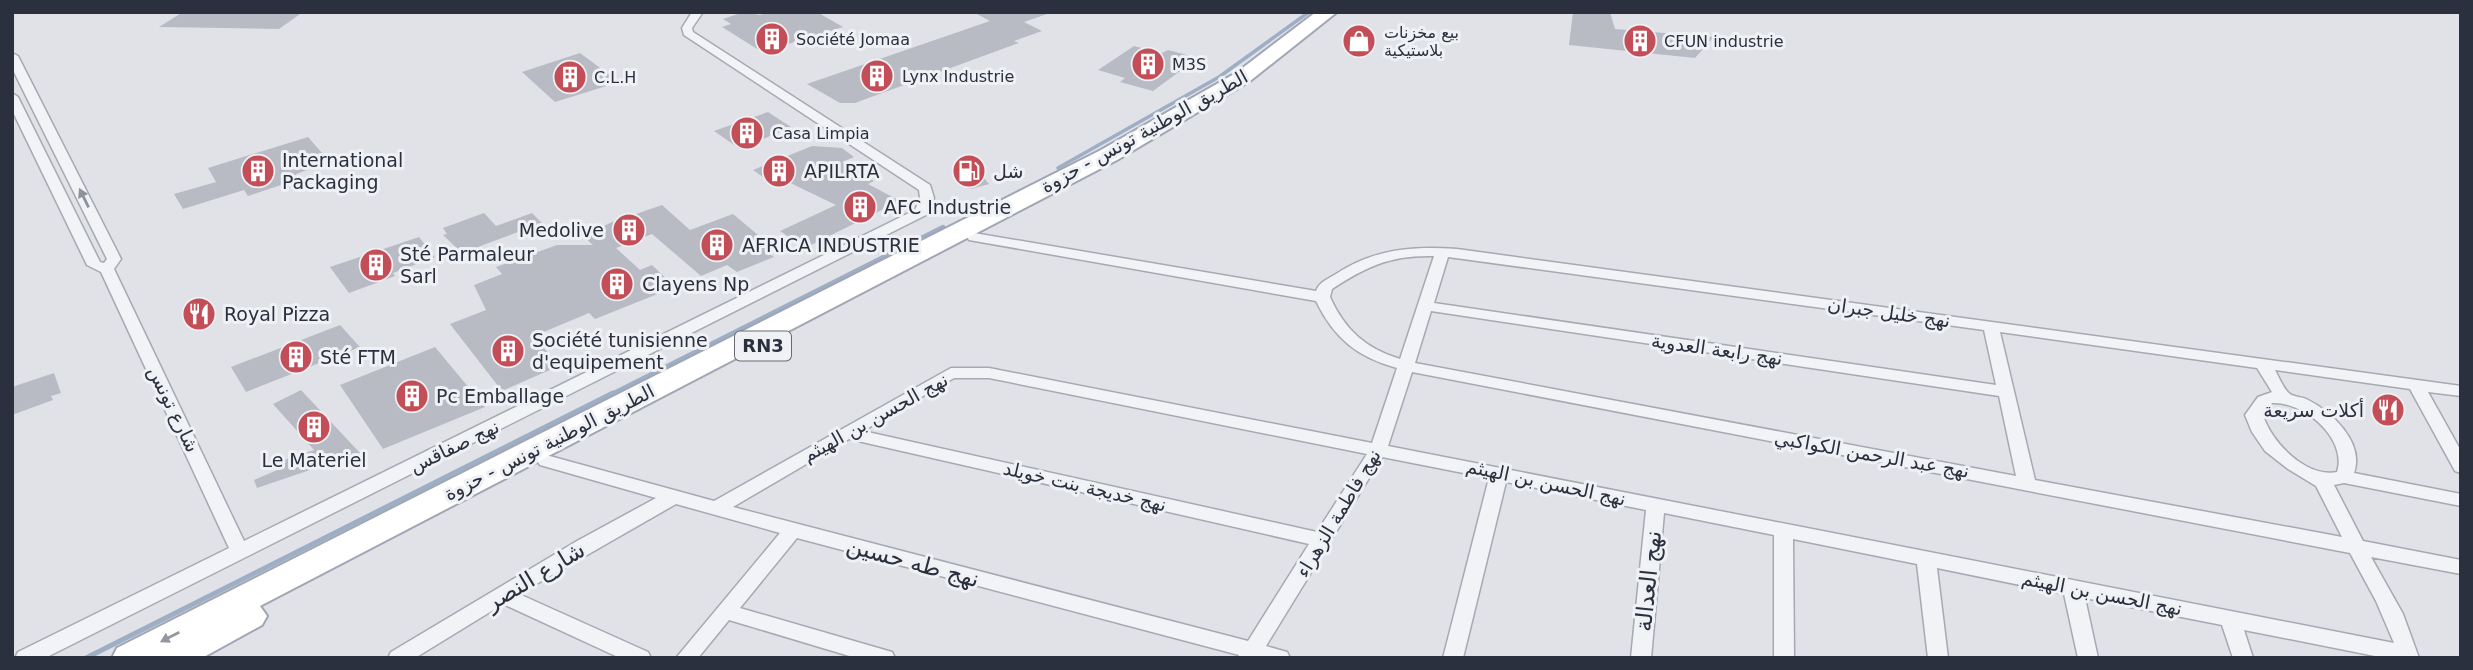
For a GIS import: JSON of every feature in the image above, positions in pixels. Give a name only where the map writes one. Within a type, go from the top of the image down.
[{"type":"main road","name":"الطريق الوطنية تونس - حزوة","points":[[130,658],[1109,155],[1243,77],[1328,12]]},
{"type":"main road","name":"الطريق الوطنية تونس - حزوة","points":[[171,658],[981,233],[1218,105],[1282,62],[1342,12]]},
{"type":"street","name":"نهج صفاقس","points":[[24,658],[920,212],[927,198],[925,188],[688,33],[687,28],[698,12]]},
{"type":"street","name":"شارع تونس","points":[[12,56],[105,264],[239,550]]},
{"type":"street","name":"شارع تونس","points":[[12,97],[105,264]]},
{"type":"street","points":[[981,233],[1323,292]]},
{"type":"street","name":"نهج خليل جبران","points":[[1323,292],[1366,262],[1387,255],[1410,252],[1442,254],[1539,264],[2461,391]]},
{"type":"street","name":"نهج فاطمة الزهراء","points":[[1250,654],[1379,449],[1442,254]]},
{"type":"street","name":"نهج عبد الرحمن الكواكبي","points":[[1323,292],[1341,333],[1356,347],[1376,358],[1406,366],[2027,482],[2461,567]]},
{"type":"street","name":"نهج رابعة العدوية","points":[[1426,306],[2007,392]]},
{"type":"street","points":[[1991,327],[2027,482]]},
{"type":"street","points":[[2263,364],[2284,398]]},
{"type":"street","name":"نهج الحسن بن الهيثم","points":[[715,509],[951,373],[989,373],[1499,472],[2073,589],[2230,617],[2408,656]]},
{"type":"street","points":[[2415,384],[2461,467]]},
{"type":"street","points":[[2344,477],[2349,470],[2349,459],[2344,444],[2330,424],[2309,408],[2284,398],[2269,398],[2260,404],[2254,415],[2257,427],[2279,454],[2323,481],[2356,547],[2391,606],[2408,648],[2408,656]]},
{"type":"street","name":"نهج خديجة بنت خويلد","points":[[847,433],[1323,540]]},
{"type":"street","name":"نهج طه حسين","points":[[546,461],[1250,654],[1280,658]]},
{"type":"street","points":[[1453,658],[1499,472]]},
{"type":"street","points":[[2323,481],[2344,477],[2461,500]]},
{"type":"street","name":"شارع النصر","points":[[398,658],[584,545],[673,497]]},
{"type":"street","name":"نهج العدالة","points":[[1640,658],[1656,505]]},
{"type":"street","points":[[686,658],[793,530]]},
{"type":"street","points":[[1783,530],[1784,658]]},
{"type":"street","points":[[1926,559],[1938,658]]},
{"type":"street","points":[[2073,589],[2088,658]]},
{"type":"street","points":[[502,596],[641,658]]},
{"type":"street","points":[[724,611],[885,658]]},
{"type":"street","points":[[2230,617],[2243,658]]},
{"type":"building","points":[[183,12],[303,12],[279,29],[159,27]]},
{"type":"building","name":"Société Jomaa","points":[[744,12],[760,15],[769,12],[817,12],[843,27],[762,52],[722,27],[731,24],[723,19]]},
{"type":"building","points":[[973,12],[1047,14],[1024,22],[1042,31],[1014,41],[1019,43],[855,103],[840,103],[807,84],[990,21]]},
{"type":"building","name":"CFUN industrie","points":[[1573,12],[1610,12],[1615,29],[1714,37],[1695,58],[1569,45]]},
{"type":"building","name":"M3S","points":[[1134,46],[1162,53],[1168,50],[1198,58],[1153,91],[1120,82],[1125,78],[1098,70]]},
{"type":"building","name":"C.L.H","points":[[580,53],[619,82],[555,102],[522,72]]},
{"type":"building","name":"Casa Limpia","points":[[768,112],[791,127],[740,149],[714,131]]},
{"type":"building","name":"International Packaging","points":[[308,137],[330,162],[296,174],[299,179],[248,196],[244,190],[183,209],[174,194],[216,182],[208,168]]},
{"type":"building","name":"AFC Industrie","points":[[812,146],[842,148],[854,157],[842,162],[874,181],[868,184],[900,201],[805,248],[780,231],[836,205],[784,180],[773,184],[753,170]]},
{"type":"building","name":"شل","points":[[969,161],[989,184],[971,189],[956,165]]},
{"type":"building","points":[[662,205],[690,230],[733,214],[771,246],[764,250],[774,257],[737,272],[727,265],[701,276],[652,234],[616,248],[640,270],[652,265],[675,287],[595,319],[589,313],[534,336],[559,366],[502,391],[450,324],[486,310],[474,285],[502,274],[496,267],[557,245],[593,245],[583,236],[610,223]]},
{"type":"building","points":[[484,213],[496,226],[532,213],[542,223],[462,253],[443,235],[447,234],[443,228]]},
{"type":"building","name":"Sté Parmaleur Sarl","points":[[419,237],[435,257],[349,293],[330,267]]},
{"type":"building","name":"Sté FTM","points":[[340,325],[360,347],[246,392],[231,367]]},
{"type":"building","name":"Pc Emballage","points":[[435,347],[485,407],[383,449],[340,385]]},
{"type":"building","points":[[54,373],[61,393],[51,396],[53,400],[12,415],[12,387]]},
{"type":"building","name":"Le Materiel","points":[[301,390],[360,453],[257,488],[254,480],[282,468],[284,460],[314,450],[273,404]]},
{"type":"waterway","points":[[1058,168],[1219,77],[1309,12]]},
{"type":"waterway","points":[[610,395],[943,227]]},
{"type":"waterway","points":[[86,658],[613,393]]},
{"type":"place","name":"Société Jomaa","points":[[772,39]]},
{"type":"place","name":"بيع مخزنات بلاستيكية","points":[[1359,41]]},
{"type":"place","name":"CFUN industrie","points":[[1640,41]]},
{"type":"place","name":"M3S","points":[[1148,64]]},
{"type":"place","name":"Lynx Industrie","points":[[877,76]]},
{"type":"place","name":"C.L.H","points":[[570,77]]},
{"type":"place","name":"Casa Limpia","points":[[747,133]]},
{"type":"place","name":"International Packaging","points":[[258,171]]},
{"type":"place","name":"APILRTA","points":[[779,171]]},
{"type":"place","name":"شل","points":[[969,171]]},
{"type":"place","name":"AFC Industrie","points":[[860,207]]},
{"type":"place","name":"Medolive","points":[[629,230]]},
{"type":"place","name":"AFRICA INDUSTRIE","points":[[717,245]]},
{"type":"place","name":"Sté Parmaleur Sarl","points":[[376,265]]},
{"type":"place","name":"Clayens Np","points":[[617,284]]},
{"type":"place","name":"Royal Pizza","points":[[199,314]]},
{"type":"place","name":"Société tunisienne d'equipement","points":[[508,351]]},
{"type":"place","name":"Sté FTM","points":[[296,357]]},
{"type":"place","name":"Pc Emballage","points":[[412,396]]},
{"type":"place","name":"أكلات سريعة","points":[[2388,410]]},
{"type":"place","name":"Le Materiel","points":[[314,427]]}]
